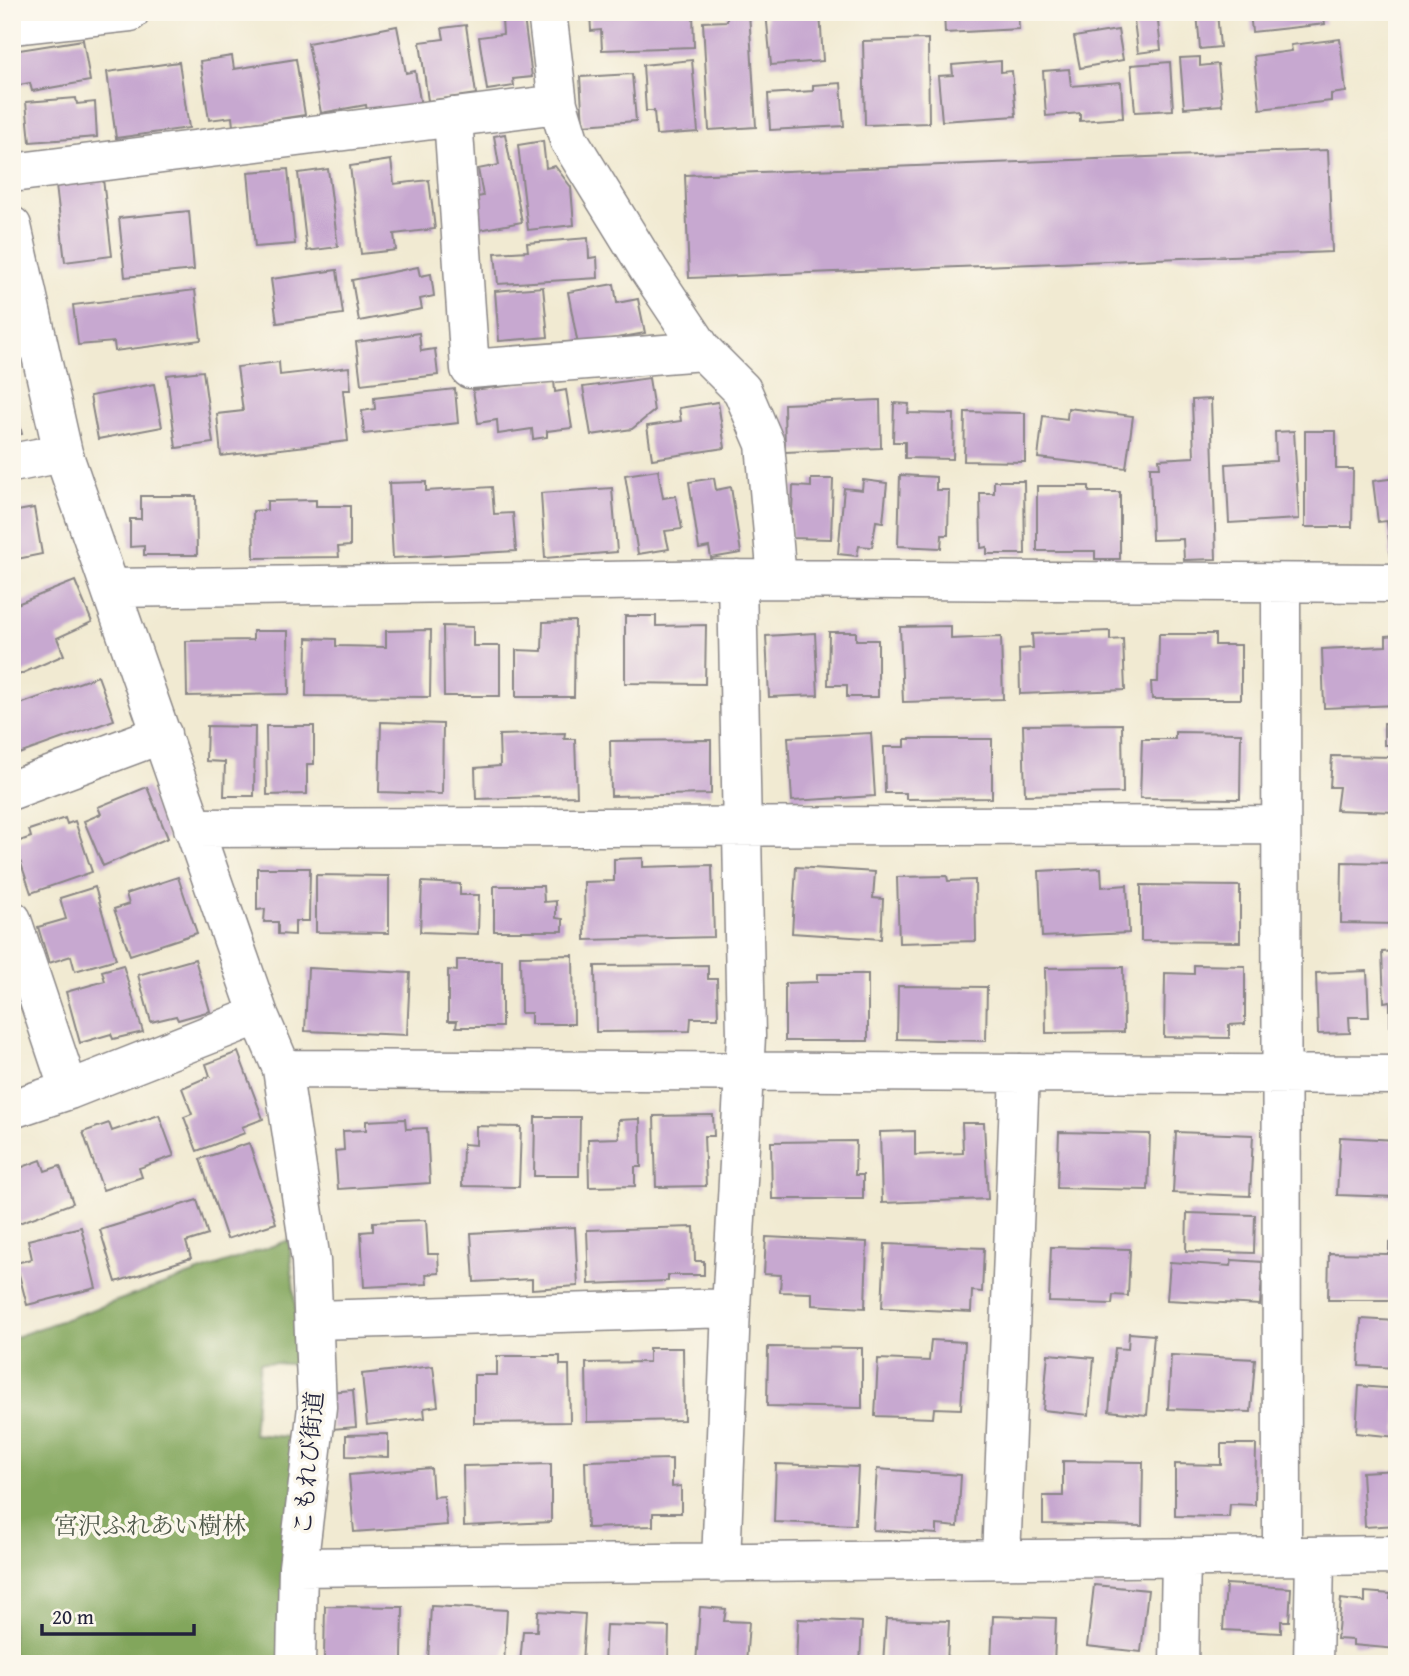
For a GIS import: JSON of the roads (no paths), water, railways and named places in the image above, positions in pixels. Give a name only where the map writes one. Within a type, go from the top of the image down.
[{"type":"street","points":[[12,25],[130,12]]},
{"type":"street","points":[[547,12],[558,104],[569,140],[649,271],[703,351],[742,390],[765,444],[777,579]]},
{"type":"street","points":[[12,173],[558,104]]},
{"type":"street","points":[[453,117],[470,369],[703,351]]},
{"type":"street","name":"こもれび街道","points":[[14,239],[63,453],[259,1015],[282,1069],[311,1261],[317,1407],[298,1567],[296,1664]]},
{"type":"street","points":[[12,463],[63,453]]},
{"type":"street","points":[[721,1563],[746,1036],[737,579]]},
{"type":"street","points":[[111,588],[737,579],[1397,583]]},
{"type":"street","points":[[1281,584],[1282,1074],[1299,1556],[1313,1664]]},
{"type":"street","points":[[12,790],[162,734]]},
{"type":"street","points":[[193,828],[1281,825]]},
{"type":"street","points":[[12,920],[69,1090]]},
{"type":"street","points":[[12,1109],[69,1090],[259,1015]]},
{"type":"street","points":[[282,1069],[1397,1074]]},
{"type":"street","points":[[1001,1559],[1020,1073]]},
{"type":"street","points":[[314,1320],[731,1308]]},
{"type":"street","points":[[298,1567],[1397,1555]]},
{"type":"street","points":[[1179,1664],[1181,1557]]},
{"type":"park label","name":"宮沢ふれあい樹林","points":[[150,1525]]}]
